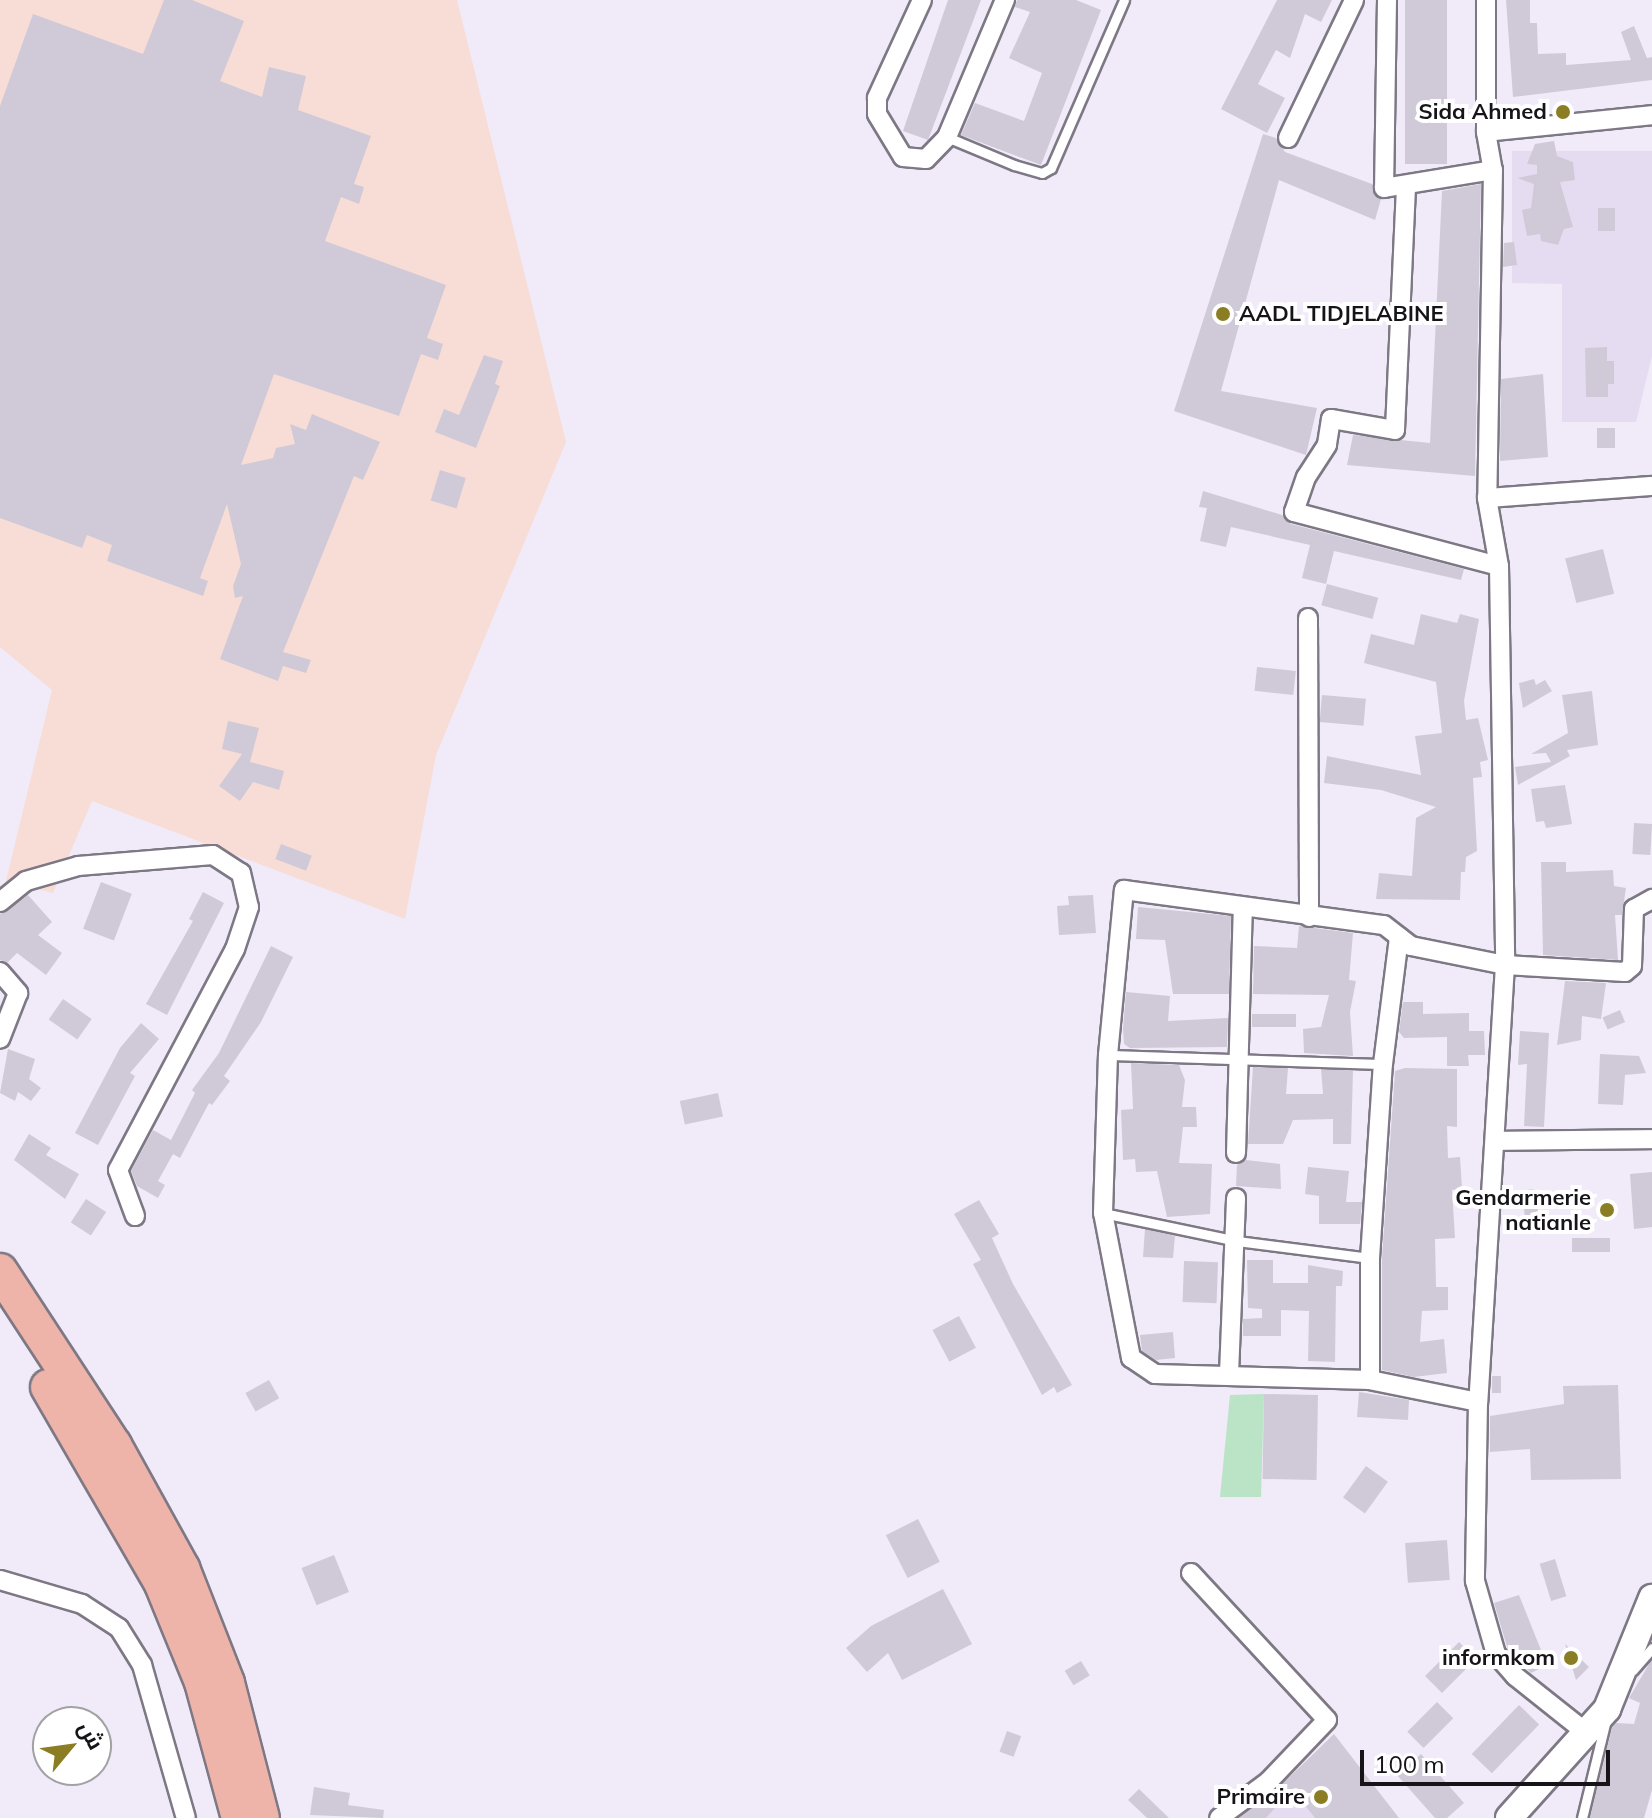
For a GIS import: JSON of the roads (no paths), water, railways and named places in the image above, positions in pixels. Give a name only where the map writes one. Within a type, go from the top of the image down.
[{"type":"highway","points":[[0,1271],[114,1445],[187,1578],[230,1695],[262,1818]]},
{"type":"highway","points":[[0,1313],[83,1441],[162,1584],[202,1682],[239,1818]]},
{"type":"main road","points":[[1509,1818],[1551,1767],[1588,1734],[1614,1695],[1652,1598]]},
{"type":"street","points":[[922,0],[877,98],[877,114],[903,157],[926,159],[947,137],[1005,0]]},
{"type":"street","points":[[1288,138],[1354,0]]},
{"type":"street","points":[[1387,0],[1384,188],[1406,187],[1493,170]]},
{"type":"street","points":[[1486,0],[1486,132],[1493,170],[1487,498],[1499,566],[1505,965],[1473,1525],[1481,1614],[1496,1654],[1515,1676],[1588,1734]]},
{"type":"street","points":[[1486,132],[1652,115]]},
{"type":"street","points":[[1406,187],[1395,430],[1331,419],[1327,445],[1306,477],[1294,512],[1499,566]]},
{"type":"street","points":[[1487,498],[1652,486]]},
{"type":"street","points":[[1308,618],[1309,917]]},
{"type":"street","points":[[0,902],[26,881],[78,866],[213,855],[241,873],[249,907],[235,949],[118,1170],[135,1216]]},
{"type":"street","points":[[1478,1402],[1370,1380],[1155,1374],[1131,1358],[1103,1213],[1108,1055],[1124,890],[1243,909],[1384,925],[1411,946],[1505,965],[1625,972],[1632,966],[1632,912],[1652,899]]},
{"type":"street","points":[[1236,1153],[1242,1056],[1243,909]]},
{"type":"street","points":[[1370,1380],[1370,1258],[1383,1064],[1399,937]]},
{"type":"street","points":[[0,972],[18,993],[0,1039]]},
{"type":"street","points":[[1496,1141],[1652,1139]]},
{"type":"street","points":[[1229,1374],[1237,1241],[1236,1198]]},
{"type":"street","points":[[1191,1573],[1327,1720],[1269,1781],[1219,1818]]},
{"type":"street","points":[[0,1580],[82,1604],[119,1628],[142,1665],[186,1818]]},
{"type":"lane","points":[[947,137],[1014,165],[1042,173],[1051,168],[1124,0]]},
{"type":"lane","points":[[1108,1055],[1242,1056],[1383,1064]]},
{"type":"lane","points":[[1103,1213],[1237,1241],[1370,1258]]},
{"type":"lane","points":[[1582,1818],[1614,1695],[1652,1648]]},
{"type":"place","name":"Sida Ahmed","points":[[1563,112]]},
{"type":"place","name":"AADL TIDJELABINE","points":[[1223,314]]},
{"type":"place","name":"Gendarmerie natianle","points":[[1607,1210]]},
{"type":"place","name":"informkom","points":[[1571,1658]]},
{"type":"place","name":"Primaire","points":[[1321,1797]]}]
